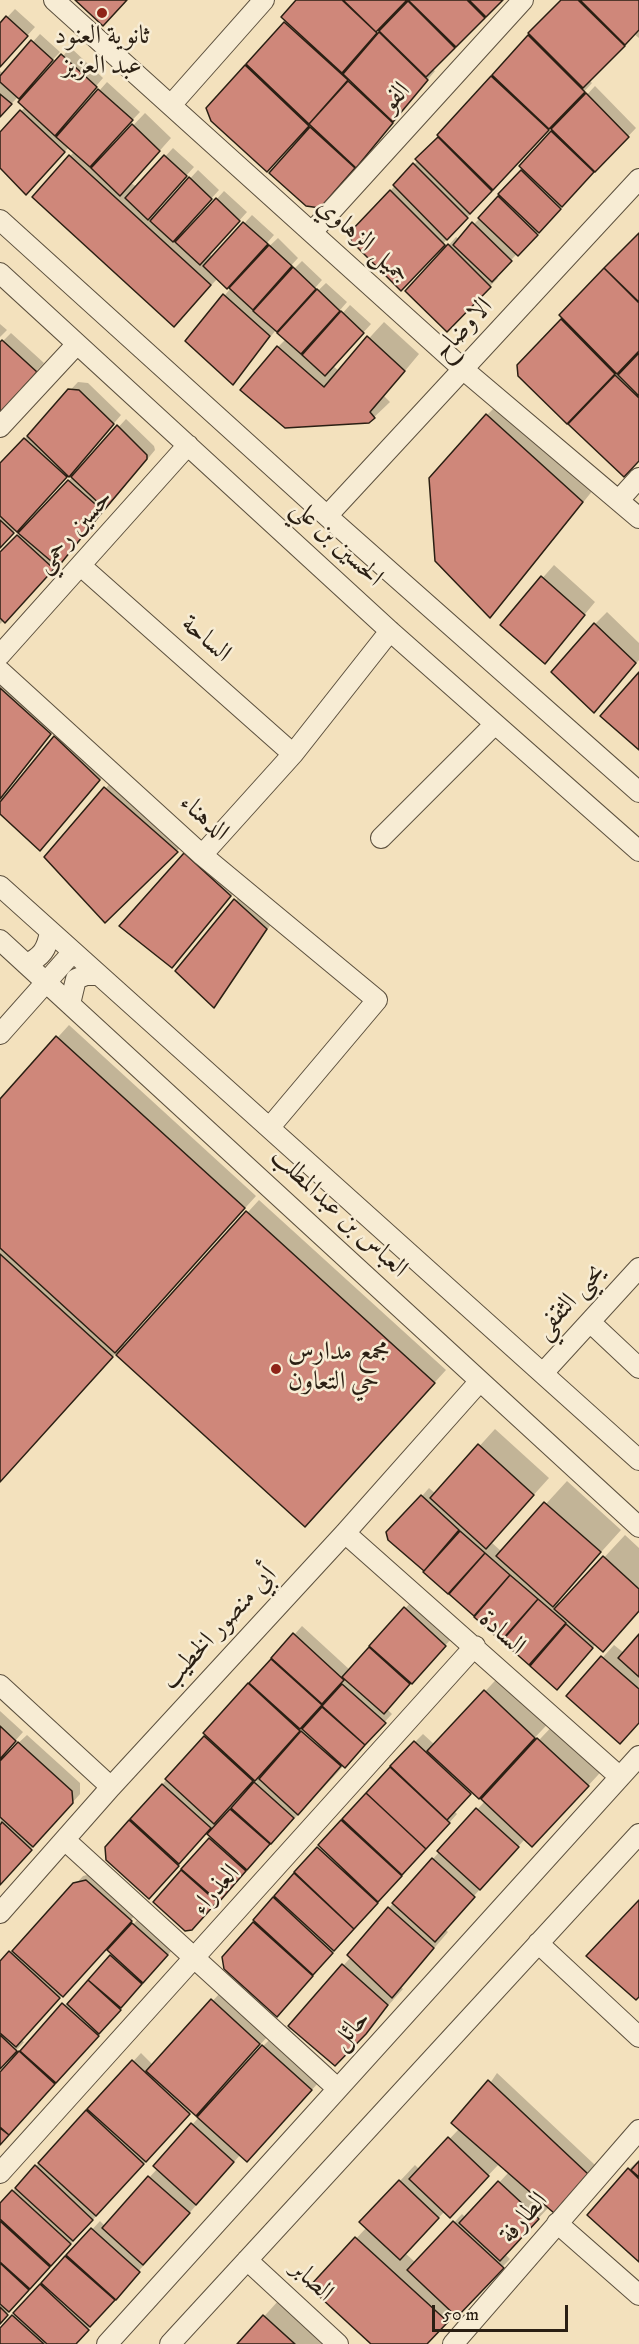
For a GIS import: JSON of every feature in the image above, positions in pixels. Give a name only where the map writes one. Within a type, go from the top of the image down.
[{"type":"street","name":"جميل الزهاوي","points":[[54,0],[464,370],[639,518]]},
{"type":"street","points":[[171,105],[264,0]]},
{"type":"street","name":"الفو","points":[[312,232],[523,0]]},
{"type":"street","name":"الاوضاح","points":[[327,516],[639,180]]},
{"type":"street","name":"الحسين بن علي","points":[[0,220],[327,516],[639,792]]},
{"type":"street","name":"الحسين بن علي","points":[[0,273],[390,631],[639,850]]},
{"type":"street","points":[[0,427],[77,344]]},
{"type":"street","name":"حسين رحمي","points":[[0,654],[188,445]]},
{"type":"street","points":[[619,500],[639,478]]},
{"type":"street","name":"الساحة","points":[[81,566],[293,754]]},
{"type":"street","points":[[202,855],[293,754],[390,631]]},
{"type":"street","name":"الدهناء","points":[[0,670],[202,855],[377,1000],[270,1127]]},
{"type":"street","points":[[381,838],[495,724]]},
{"type":"street","name":"العباس بن عبدالمطلب","points":[[0,886],[639,1460]]},
{"type":"street","points":[[26,964],[39,958],[48,946],[50,932]]},
{"type":"street","name":"العباس بن عبدالمطلب","points":[[0,940],[639,1527]]},
{"type":"street","points":[[0,1034],[72,953]]},
{"type":"street","points":[[70,1004],[76,979],[86,975],[98,975]]},
{"type":"street","name":"يحيى الثقفي","points":[[543,1373],[639,1268]]},
{"type":"street","points":[[590,1322],[639,1368]]},
{"type":"street","name":"أبي منصور الخطيب","points":[[0,1913],[66,1841],[111,1787],[345,1533],[480,1381]]},
{"type":"street","name":"السادة","points":[[345,1533],[620,1777]]},
{"type":"street","name":"العذراء","points":[[0,2173],[475,1646]]},
{"type":"street","points":[[0,1685],[111,1787]]},
{"type":"street","name":"حائل","points":[[107,2344],[639,1756]]},
{"type":"street","points":[[170,2344],[639,1834]]},
{"type":"street","points":[[66,1841],[195,1956],[337,2088]]},
{"type":"street","points":[[538,1943],[639,2037]]},
{"type":"street","name":"الطارفة","points":[[453,2344],[639,2130]]},
{"type":"street","points":[[557,2223],[639,2295]]},
{"type":"street","name":"الصابر","points":[[247,2260],[338,2344]]},
{"type":"building","name":"ثانوية العنود عبد العزيز","points":[[75,0],[127,0],[103,26]]},
{"type":"building","points":[[296,0],[342,0],[377,33],[342,73],[281,17]]},
{"type":"building","points":[[343,0],[407,0],[376,32]]},
{"type":"building","points":[[408,0],[467,0],[485,18],[456,47]]},
{"type":"building","points":[[469,0],[503,0],[486,17]]},
{"type":"building","points":[[561,0],[578,0],[625,46],[583,88],[528,33]]},
{"type":"building","points":[[580,0],[639,0],[639,30],[625,45]]},
{"type":"building","points":[[408,1],[455,48],[426,77],[379,31]]},
{"type":"building","points":[[6,16],[28,36],[0,67],[0,23]]},
{"type":"building","points":[[284,22],[348,80],[309,124],[246,64]]},
{"type":"building","points":[[379,32],[428,80],[393,122],[343,74]]},
{"type":"building","points":[[528,35],[585,92],[549,129],[492,75]]},
{"type":"building","points":[[31,40],[53,60],[19,99],[0,82],[0,76]]},
{"type":"building","points":[[61,54],[97,87],[55,136],[18,102]]},
{"type":"building","points":[[245,65],[309,126],[267,172],[211,121],[206,108]]},
{"type":"building","points":[[491,76],[549,130],[493,190],[437,135]]},
{"type":"building","points":[[348,81],[393,123],[356,168],[309,124]]},
{"type":"building","points":[[98,89],[133,120],[90,167],[56,137]]},
{"type":"building","points":[[586,93],[629,137],[595,172],[551,129]]},
{"type":"building","points":[[0,94],[12,104],[0,117]]},
{"type":"building","points":[[20,110],[65,152],[26,195],[0,168],[0,132]]},
{"type":"building","points":[[132,124],[160,151],[120,196],[91,168]]},
{"type":"building","points":[[310,127],[355,168],[320,208],[306,206],[269,173]]},
{"type":"building","points":[[551,131],[594,172],[562,207],[519,166]]},
{"type":"building","points":[[438,137],[492,191],[470,214],[415,159]]},
{"type":"building","points":[[69,155],[211,285],[174,327],[32,197]]},
{"type":"building","points":[[164,155],[187,176],[148,220],[125,198]]},
{"type":"building","points":[[413,163],[468,218],[447,240],[393,185]]},
{"type":"building","points":[[521,170],[561,209],[539,233],[498,194]]},
{"type":"building","points":[[189,177],[212,199],[173,242],[150,221]]},
{"type":"building","points":[[390,190],[445,245],[401,291],[351,241],[351,231]]},
{"type":"building","points":[[498,196],[538,235],[518,256],[478,218]]},
{"type":"building","points":[[216,198],[240,221],[200,265],[175,242]]},
{"type":"building","points":[[243,222],[268,244],[227,289],[203,266]]},
{"type":"building","points":[[472,222],[512,261],[492,282],[453,245]]},
{"type":"building","points":[[639,233],[639,302],[604,268]]},
{"type":"building","points":[[448,244],[491,287],[447,332],[405,291]]},
{"type":"building","points":[[269,245],[292,266],[253,310],[229,288]]},
{"type":"building","points":[[293,267],[316,289],[277,332],[253,311]]},
{"type":"building","points":[[604,268],[639,303],[639,351],[617,374],[559,315]]},
{"type":"building","points":[[317,289],[340,311],[301,354],[277,333]]},
{"type":"building","points":[[223,294],[270,336],[233,385],[185,341]]},
{"type":"building","points":[[341,311],[364,333],[325,376],[302,355]]},
{"type":"building","points":[[561,319],[615,374],[567,424],[518,376],[517,365]]},
{"type":"building","points":[[367,336],[405,371],[370,412],[375,418],[369,423],[285,428],[240,390],[277,346],[324,387]]},
{"type":"building","points":[[2,340],[37,372],[0,413],[0,342]]},
{"type":"building","points":[[639,353],[639,396],[618,375]]},
{"type":"building","points":[[615,375],[639,398],[639,461],[624,477],[568,424]]},
{"type":"building","points":[[68,389],[79,390],[114,424],[69,477],[27,436]]},
{"type":"building","points":[[486,414],[583,502],[490,618],[435,561],[429,478]]},
{"type":"building","points":[[117,425],[147,455],[147,459],[105,509],[71,477]]},
{"type":"building","points":[[24,438],[67,477],[17,532],[0,516],[0,463]]},
{"type":"building","points":[[68,480],[103,511],[58,567],[18,533]]},
{"type":"building","points":[[0,520],[14,533],[0,548]]},
{"type":"building","points":[[17,535],[54,569],[5,623],[0,618],[0,552]]},
{"type":"building","points":[[541,576],[585,615],[545,664],[500,625]]},
{"type":"building","points":[[594,623],[636,663],[594,713],[551,672]]},
{"type":"building","points":[[639,672],[639,750],[600,716]]},
{"type":"building","points":[[0,688],[51,734],[0,799]]},
{"type":"building","points":[[54,736],[100,780],[40,851],[0,814],[0,802]]},
{"type":"building","points":[[104,787],[178,852],[105,923],[44,857]]},
{"type":"building","points":[[184,853],[231,896],[172,968],[119,926]]},
{"type":"building","points":[[234,899],[267,929],[214,1008],[175,971]]},
{"type":"building","points":[[56,1036],[245,1208],[115,1353],[0,1248],[0,1099]]},
{"type":"building","name":"مجمع مدارس حي التعاون","points":[[246,1211],[435,1383],[305,1527],[116,1355]]},
{"type":"building","points":[[0,1254],[113,1357],[0,1482]]},
{"type":"building","points":[[478,1444],[534,1495],[486,1549],[430,1498]]},
{"type":"building","points":[[421,1495],[459,1530],[424,1571],[388,1540],[386,1532]]},
{"type":"building","points":[[544,1502],[601,1552],[553,1607],[496,1556]]},
{"type":"building","points":[[460,1531],[485,1553],[448,1594],[423,1572]]},
{"type":"building","points":[[485,1553],[510,1575],[474,1616],[449,1594]]},
{"type":"building","points":[[603,1556],[639,1589],[639,1611],[603,1652],[554,1609]]},
{"type":"building","points":[[510,1575],[538,1599],[501,1641],[474,1617]]},
{"type":"building","points":[[538,1599],[566,1623],[529,1665],[502,1641]]},
{"type":"building","points":[[404,1607],[446,1646],[412,1684],[369,1646]]},
{"type":"building","points":[[566,1624],[593,1648],[557,1690],[530,1666]]},
{"type":"building","points":[[293,1633],[344,1680],[322,1704],[271,1658]]},
{"type":"building","points":[[639,1634],[639,1677],[618,1658]]},
{"type":"building","points":[[369,1647],[410,1684],[384,1714],[342,1677]]},
{"type":"building","points":[[601,1656],[639,1689],[639,1723],[620,1744],[566,1696]]},
{"type":"building","points":[[271,1659],[322,1705],[300,1729],[249,1683]]},
{"type":"building","points":[[248,1683],[300,1731],[255,1781],[203,1733]]},
{"type":"building","points":[[342,1684],[386,1723],[365,1745],[322,1706]]},
{"type":"building","points":[[484,1690],[535,1738],[479,1799],[427,1751]]},
{"type":"building","points":[[322,1707],[365,1745],[345,1768],[302,1729]]},
{"type":"building","points":[[0,1726],[16,1741],[0,1759]]},
{"type":"building","points":[[301,1731],[341,1766],[298,1815],[259,1779]]},
{"type":"building","points":[[204,1736],[253,1781],[214,1824],[165,1779]]},
{"type":"building","points":[[537,1738],[589,1786],[532,1847],[481,1799]]},
{"type":"building","points":[[414,1741],[471,1794],[447,1820],[390,1766]]},
{"type":"building","points":[[18,1742],[72,1791],[73,1803],[33,1847],[0,1817],[0,1761]]},
{"type":"building","points":[[390,1767],[450,1823],[426,1849],[366,1793]]},
{"type":"building","points":[[254,1782],[294,1818],[271,1844],[231,1808]]},
{"type":"building","points":[[162,1784],[211,1828],[179,1864],[130,1819]]},
{"type":"building","points":[[366,1793],[426,1849],[402,1875],[342,1819]]},
{"type":"building","points":[[476,1808],[519,1847],[480,1890],[437,1851]]},
{"type":"building","points":[[230,1809],[270,1844],[247,1870],[207,1834]]},
{"type":"building","points":[[129,1820],[179,1866],[149,1899],[106,1860],[105,1847]]},
{"type":"building","points":[[341,1820],[402,1876],[378,1902],[318,1845]]},
{"type":"building","points":[[2,1822],[32,1850],[0,1885],[0,1825]]},
{"type":"building","points":[[209,1838],[246,1871],[219,1902],[181,1869]]},
{"type":"building","points":[[317,1847],[378,1903],[354,1929],[294,1872]]},
{"type":"building","points":[[432,1858],[475,1897],[435,1942],[392,1903]]},
{"type":"building","points":[[181,1870],[217,1902],[192,1930],[185,1931],[153,1902]]},
{"type":"building","points":[[294,1873],[354,1929],[334,1951],[274,1896]]},
{"type":"building","points":[[86,1880],[132,1921],[63,1997],[12,1951],[73,1883]]},
{"type":"building","points":[[273,1897],[333,1953],[313,1975],[253,1920]]},
{"type":"building","points":[[639,1900],[639,1997],[636,2000],[586,1956]]},
{"type":"building","points":[[388,1907],[434,1948],[392,1998],[347,1955]]},
{"type":"building","points":[[253,1922],[313,1976],[277,2017],[224,1969],[222,1957]]},
{"type":"building","points":[[132,1923],[168,1955],[143,1983],[107,1950]]},
{"type":"building","points":[[9,1951],[60,1998],[16,2047],[0,2033],[0,1961]]},
{"type":"building","points":[[110,1955],[142,1984],[121,2008],[88,1980]]},
{"type":"building","points":[[342,1964],[388,2005],[366,2034],[335,2066],[288,2026]]},
{"type":"building","points":[[88,1980],[121,2010],[99,2034],[67,2004]]},
{"type":"building","points":[[211,1999],[260,2044],[196,2116],[146,2071]]},
{"type":"building","points":[[62,2003],[99,2036],[56,2083],[20,2051]]},
{"type":"building","points":[[0,2035],[17,2051],[0,2069]]},
{"type":"building","points":[[262,2045],[312,2090],[247,2162],[197,2117]]},
{"type":"building","points":[[19,2051],[55,2084],[9,2135],[0,2127],[0,2072]]},
{"type":"building","points":[[132,2060],[190,2114],[146,2162],[87,2109]]},
{"type":"building","points":[[488,2080],[588,2174],[554,2213],[451,2123]]},
{"type":"building","points":[[86,2110],[144,2164],[96,2216],[38,2163]]},
{"type":"building","points":[[191,2123],[234,2162],[196,2205],[153,2166]]},
{"type":"building","points":[[0,2128],[9,2135],[0,2145]]},
{"type":"building","points":[[448,2137],[489,2176],[450,2218],[409,2179]]},
{"type":"building","points":[[639,2161],[639,2177],[631,2170]]},
{"type":"building","points":[[35,2165],[93,2220],[73,2241],[15,2188]]},
{"type":"building","points":[[628,2168],[639,2179],[639,2262],[587,2215]]},
{"type":"building","points":[[148,2176],[190,2213],[143,2265],[102,2228]]},
{"type":"building","points":[[399,2180],[439,2218],[400,2260],[359,2222]]},
{"type":"building","points":[[498,2181],[539,2219],[500,2261],[459,2223]]},
{"type":"building","points":[[12,2190],[71,2244],[51,2266],[0,2219],[0,2203]]},
{"type":"building","points":[[0,2221],[50,2267],[30,2289],[0,2262]]},
{"type":"building","points":[[453,2221],[504,2268],[457,2317],[407,2270]]},
{"type":"building","points":[[91,2228],[140,2272],[116,2300],[66,2255]]},
{"type":"building","points":[[355,2237],[448,2322],[427,2344],[371,2344],[309,2287]]},
{"type":"building","points":[[65,2256],[115,2300],[90,2327],[41,2283]]},
{"type":"building","points":[[0,2263],[29,2290],[9,2312],[0,2304]]},
{"type":"building","points":[[40,2284],[89,2330],[76,2344],[47,2344],[13,2313]]},
{"type":"building","points":[[0,2307],[8,2315],[0,2324]]},
{"type":"building","points":[[12,2315],[44,2344],[0,2344],[0,2328]]},
{"type":"building","points":[[263,2315],[295,2344],[237,2344]]},
{"type":"place","name":"ثانوية العنود عبد العزيز","points":[[102,13]]},
{"type":"place","name":"مجمع مدارس حي التعاون","points":[[276,1369]]}]
